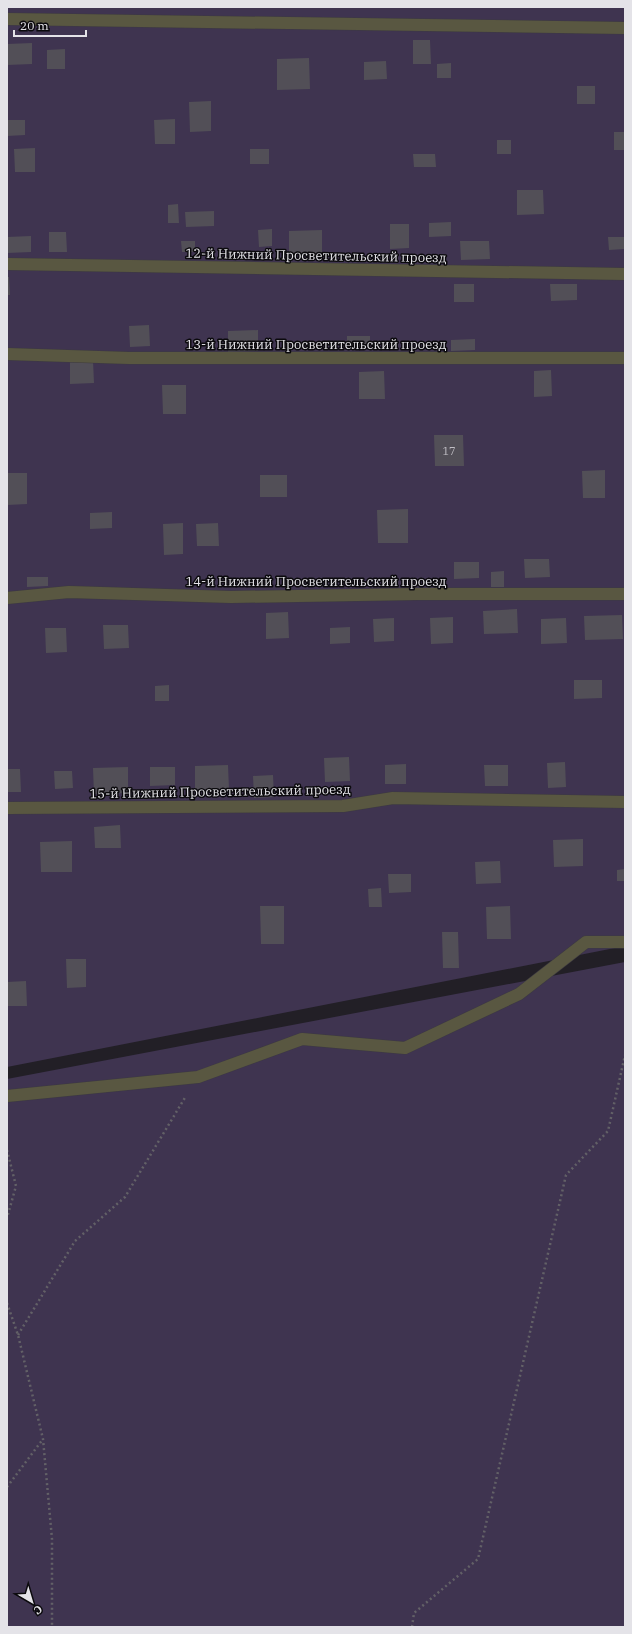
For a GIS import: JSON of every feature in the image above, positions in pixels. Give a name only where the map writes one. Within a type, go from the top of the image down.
[{"type":"lane","points":[[7,19],[625,28]]},
{"type":"lane","name":"12-й Нижний Просветительский проезд","points":[[7,264],[625,274]]},
{"type":"lane","name":"13-й Нижний Просветительский проезд","points":[[7,354],[129,358],[625,358]]},
{"type":"lane","name":"14-й Нижний Просветительский проезд","points":[[7,598],[68,592],[231,597],[418,594],[625,594]]},
{"type":"lane","name":"15-й Нижний Просветительский проезд","points":[[7,808],[344,806],[394,798],[625,802]]},
{"type":"lane","points":[[7,1096],[198,1077],[302,1039],[405,1048],[519,994],[586,942],[625,942]]},
{"type":"path","points":[[412,1627],[414,1613],[478,1559],[566,1175],[608,1131],[625,1055]]},
{"type":"path","points":[[18,1335],[75,1242],[124,1197],[198,1077]]},
{"type":"path","points":[[7,1150],[16,1186],[7,1218]]},
{"type":"path","points":[[7,1302],[18,1335],[43,1439],[52,1539],[52,1627]]},
{"type":"path","points":[[7,1486],[43,1439]]},
{"type":"shaded area","points":[[7,7],[625,7],[625,946],[7,1067]]},
{"type":"shaded area","points":[[625,962],[625,1627],[7,1627],[7,1079]]},
{"type":"building","points":[[413,40],[430,40],[431,64],[413,64]]},
{"type":"building","points":[[32,43],[32,64],[7,65],[7,44]]},
{"type":"building","points":[[65,49],[65,69],[47,69],[47,50]]},
{"type":"building","points":[[309,58],[310,89],[277,90],[277,59]]},
{"type":"building","points":[[386,61],[387,79],[364,80],[364,62]]},
{"type":"building","points":[[451,63],[451,78],[437,78],[437,64]]},
{"type":"building","points":[[577,86],[595,86],[595,104],[577,104]]},
{"type":"building","points":[[211,101],[211,131],[190,132],[189,102]]},
{"type":"building","points":[[175,119],[175,144],[155,144],[154,120]]},
{"type":"building","points":[[7,120],[25,120],[25,135],[7,136]]},
{"type":"building","points":[[614,132],[625,132],[625,150],[614,150]]},
{"type":"building","points":[[497,140],[511,140],[511,154],[497,154]]},
{"type":"building","points":[[35,148],[35,172],[15,172],[14,149]]},
{"type":"building","points":[[250,149],[269,149],[269,164],[250,164]]},
{"type":"building","points":[[413,154],[435,154],[436,167],[414,167]]},
{"type":"building","points":[[517,190],[543,190],[544,214],[517,215]]},
{"type":"building","points":[[178,204],[179,223],[168,223],[168,205]]},
{"type":"building","points":[[214,211],[214,226],[186,227],[185,212]]},
{"type":"building","points":[[451,222],[451,236],[429,237],[429,223]]},
{"type":"building","points":[[390,224],[409,224],[409,248],[390,249]]},
{"type":"building","points":[[272,229],[272,246],[259,247],[258,230]]},
{"type":"building","points":[[322,230],[322,253],[289,254],[289,231]]},
{"type":"building","points":[[49,232],[66,232],[67,252],[49,252]]},
{"type":"building","points":[[31,236],[31,252],[7,253],[7,237]]},
{"type":"building","points":[[608,237],[624,237],[624,249],[609,250]]},
{"type":"building","points":[[181,241],[195,241],[195,252],[182,252]]},
{"type":"building","points":[[460,241],[489,241],[490,259],[461,260]]},
{"type":"building","points":[[7,277],[9,277],[10,295],[7,295]]},
{"type":"building","points":[[454,284],[474,284],[474,302],[454,302]]},
{"type":"building","points":[[550,284],[577,284],[577,300],[551,301]]},
{"type":"building","points":[[149,325],[150,346],[130,347],[129,326]]},
{"type":"building","points":[[258,330],[258,351],[228,352],[228,331]]},
{"type":"building","points":[[347,336],[370,336],[370,349],[347,350]]},
{"type":"building","points":[[475,339],[475,350],[451,351],[451,340]]},
{"type":"building","points":[[93,360],[94,383],[70,384],[70,361]]},
{"type":"building","points":[[551,370],[552,396],[534,397],[534,371]]},
{"type":"building","points":[[384,371],[385,399],[359,399],[359,372]]},
{"type":"building","points":[[162,385],[186,385],[186,414],[163,414]]},
{"type":"building","points":[[434,435],[463,435],[464,466],[435,466]]},
{"type":"building","points":[[605,470],[605,498],[583,498],[582,471]]},
{"type":"building","points":[[7,473],[27,473],[27,504],[7,505]]},
{"type":"building","points":[[260,475],[287,475],[287,497],[260,497]]},
{"type":"building","points":[[408,509],[408,543],[378,543],[377,510]]},
{"type":"building","points":[[112,512],[112,528],[90,529],[90,513]]},
{"type":"building","points":[[183,523],[183,554],[164,555],[163,524]]},
{"type":"building","points":[[218,523],[219,546],[197,546],[196,524]]},
{"type":"building","points":[[524,559],[549,559],[550,577],[525,578]]},
{"type":"building","points":[[454,562],[479,562],[479,578],[454,579]]},
{"type":"building","points":[[504,571],[504,587],[491,587],[491,572]]},
{"type":"building","points":[[27,577],[48,577],[48,586],[27,587]]},
{"type":"building","points":[[517,609],[518,633],[484,634],[483,611]]},
{"type":"building","points":[[288,612],[289,638],[266,639],[266,613]]},
{"type":"building","points":[[622,615],[623,639],[585,640],[584,616]]},
{"type":"building","points":[[453,617],[453,643],[431,644],[430,618]]},
{"type":"building","points":[[394,618],[394,641],[374,642],[373,619]]},
{"type":"building","points":[[566,618],[567,643],[541,644],[541,619]]},
{"type":"building","points":[[103,625],[128,625],[129,648],[104,649]]},
{"type":"building","points":[[350,627],[350,643],[330,644],[330,628]]},
{"type":"building","points":[[45,628],[66,628],[67,652],[46,653]]},
{"type":"building","points":[[574,680],[602,680],[602,698],[574,699]]},
{"type":"building","points":[[169,685],[169,701],[155,701],[155,686]]},
{"type":"building","points":[[349,757],[350,781],[325,782],[324,758]]},
{"type":"building","points":[[565,762],[566,787],[548,788],[547,763]]},
{"type":"building","points":[[406,764],[406,784],[385,784],[385,765]]},
{"type":"building","points":[[228,765],[229,789],[195,790],[195,766]]},
{"type":"building","points":[[484,765],[508,765],[508,786],[485,786]]},
{"type":"building","points":[[128,767],[128,793],[94,794],[93,768]]},
{"type":"building","points":[[150,767],[175,767],[175,785],[150,786]]},
{"type":"building","points":[[7,769],[20,769],[21,792],[7,792]]},
{"type":"building","points":[[54,771],[72,771],[73,788],[55,789]]},
{"type":"building","points":[[273,775],[274,797],[254,798],[253,776]]},
{"type":"building","points":[[120,825],[121,848],[95,848],[94,827]]},
{"type":"building","points":[[583,839],[583,866],[554,867],[553,840]]},
{"type":"building","points":[[72,841],[72,872],[41,872],[40,842]]},
{"type":"building","points":[[500,861],[501,883],[476,884],[475,862]]},
{"type":"building","points":[[625,869],[625,881],[617,881],[617,870]]},
{"type":"building","points":[[388,874],[411,874],[411,892],[389,893]]},
{"type":"building","points":[[381,888],[382,907],[369,907],[368,889]]},
{"type":"building","points":[[260,906],[284,906],[284,944],[261,944]]},
{"type":"building","points":[[510,906],[511,939],[487,939],[486,907]]},
{"type":"building","points":[[442,932],[458,932],[459,968],[443,968]]},
{"type":"building","points":[[66,959],[86,959],[86,987],[67,988]]},
{"type":"building","points":[[26,981],[27,1006],[7,1006],[7,982]]}]
